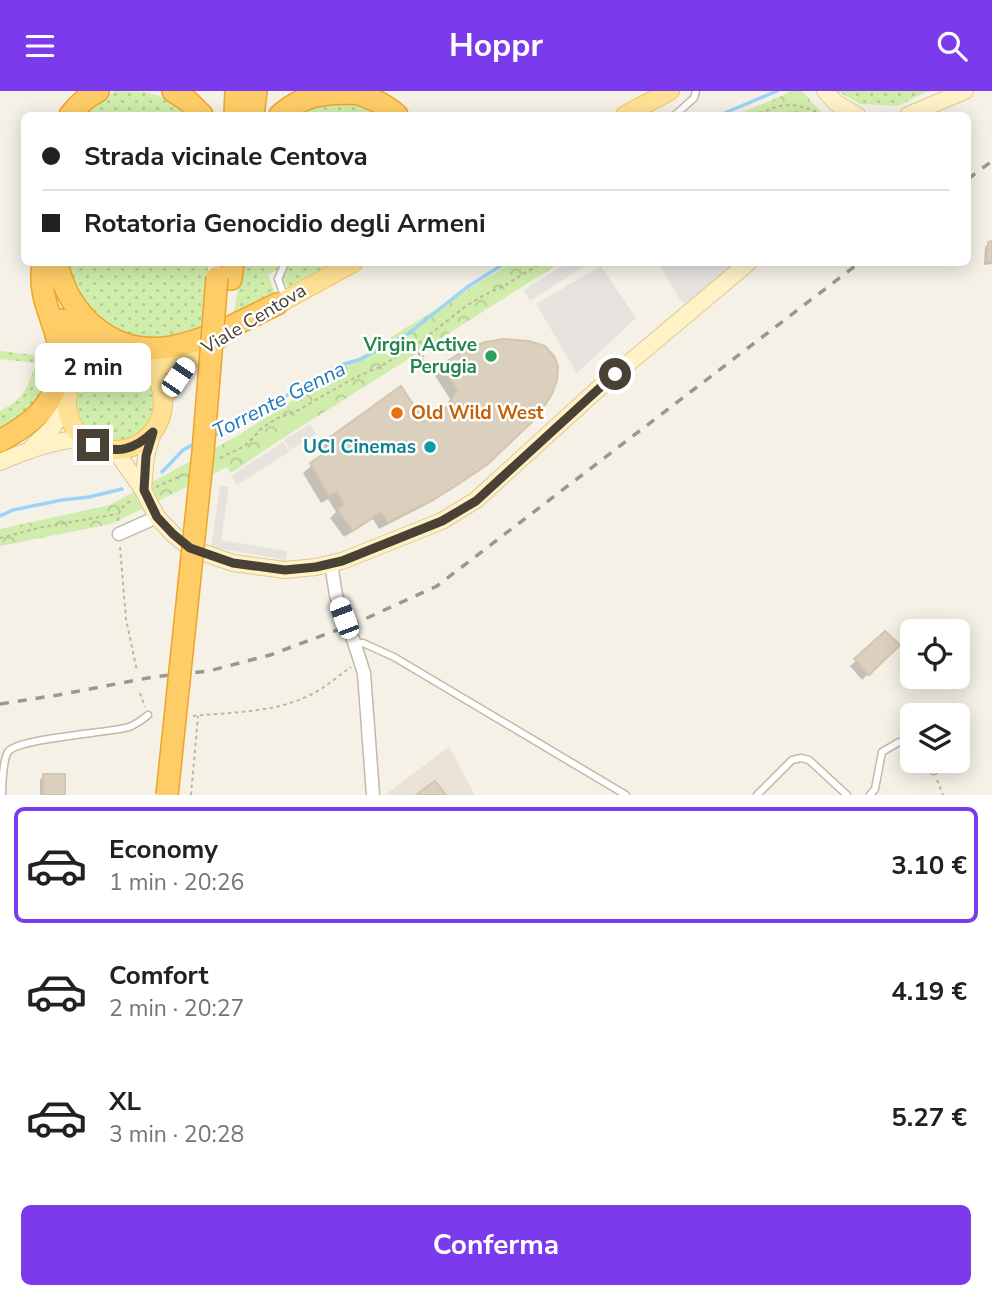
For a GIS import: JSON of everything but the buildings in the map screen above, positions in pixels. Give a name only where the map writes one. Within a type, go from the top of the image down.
[{"type":"highway","points":[[73,112],[98,91]]},
{"type":"highway","points":[[173,91],[199,112]]},
{"type":"highway","points":[[234,112],[236,91]]},
{"type":"highway","points":[[253,112],[256,91]]},
{"type":"highway","points":[[284,112],[296,102],[313,96],[355,92],[394,112]]},
{"type":"highway","points":[[0,442],[31,422],[46,407],[60,370],[58,342],[45,301],[42,266]]},
{"type":"highway","points":[[49,266],[50,288],[75,350],[76,374]]},
{"type":"highway","points":[[58,266],[67,290],[88,323],[117,342],[151,348],[192,342],[281,302]]},
{"type":"highway","points":[[167,795],[203,452],[226,268]]},
{"type":"highway","points":[[179,795],[216,446],[226,268]]},
{"type":"highway","points":[[60,315],[91,347],[110,354]]},
{"type":"main road","points":[[631,112],[670,91]]},
{"type":"main road","name":"Viale Centova","points":[[192,356],[281,302],[347,266]]},
{"type":"main road","points":[[110,354],[133,357],[143,363],[153,372],[160,384],[163,398],[163,410],[153,432],[130,448],[115,450],[93,445],[83,438],[70,419],[67,407],[71,384],[76,374],[85,364],[110,354]]},
{"type":"main road","points":[[143,363],[167,365],[192,356]]},
{"type":"main road","points":[[163,398],[192,356]]},
{"type":"street","points":[[825,91],[836,103],[851,112]]},
{"type":"street","points":[[915,112],[965,91]]},
{"type":"street","points":[[115,450],[146,492],[157,517],[190,548],[233,563],[285,570],[342,561],[442,521],[476,501],[598,389],[744,266]]},
{"type":"street","points":[[30,449],[52,428],[67,407]]},
{"type":"street","points":[[146,492],[146,456],[153,432]]},
{"type":"street","points":[[0,463],[30,449],[62,440],[83,438]]},
{"type":"street","points":[[119,534],[157,517]]},
{"type":"street","points":[[331,564],[336,596],[344,618]]},
{"type":"street","points":[[354,641],[365,673],[373,795]]},
{"type":"lane","points":[[678,112],[694,98],[696,91]]},
{"type":"lane","points":[[281,302],[278,279],[284,266]]},
{"type":"lane","points":[[354,641],[394,657],[626,795]]},
{"type":"lane","points":[[2,795],[6,758],[13,747],[128,727],[148,715]]},
{"type":"lane","points":[[870,795],[875,789],[882,752],[900,742]]},
{"type":"lane","points":[[757,795],[792,760],[801,758],[809,759],[847,795]]},
{"type":"path","points":[[766,112],[785,106],[803,106],[817,112]]},
{"type":"path","points":[[217,459],[245,446],[264,427],[278,418],[295,412],[354,378],[380,367],[413,347],[466,306],[536,266]]},
{"type":"path","points":[[420,342],[425,349],[422,358]]},
{"type":"path","points":[[413,347],[425,365]]},
{"type":"path","points":[[0,538],[43,527],[118,514],[125,504],[182,475]]},
{"type":"path","points":[[119,534],[126,619],[137,671]]},
{"type":"path","points":[[186,716],[280,706],[311,695],[360,660]]},
{"type":"path","points":[[140,694],[148,715]]},
{"type":"path","points":[[191,795],[198,715]]},
{"type":"path","points":[[935,773],[943,795]]},
{"type":"shaded area","points":[[562,266],[584,266],[530,301],[524,290]]},
{"type":"shaded area","points":[[601,266],[636,318],[577,373],[536,304]]},
{"type":"shaded area","points":[[660,266],[737,266],[687,306],[679,298]]},
{"type":"shaded area","points":[[310,424],[316,434],[290,450],[284,440]]},
{"type":"shaded area","points":[[283,442],[289,452],[237,485],[231,476]]},
{"type":"shaded area","points":[[220,485],[229,487],[221,540],[287,551],[286,560],[211,547]]},
{"type":"shaded area","points":[[449,747],[475,795],[385,795]]},
{"type":"green space","points":[[115,91],[146,92],[175,101],[188,112],[84,112]]},
{"type":"green space","points":[[790,91],[802,91],[821,112],[742,112]]},
{"type":"green space","points":[[837,91],[929,91],[897,106],[860,104]]},
{"type":"green space","points":[[329,96],[364,102],[379,112],[296,112]]},
{"type":"green space","points":[[66,266],[208,266],[207,294],[200,328],[163,340],[134,338],[96,320],[70,285]]},
{"type":"green space","points":[[242,266],[326,266],[288,287],[276,270],[268,275],[275,293],[234,312]]},
{"type":"green space","points":[[506,266],[555,266],[231,473],[227,467],[111,524],[0,546],[0,529],[110,505],[237,436]]},
{"type":"green space","points":[[0,351],[52,357],[50,381],[28,414],[0,434],[0,411],[15,402],[24,392],[36,363],[0,359]]},
{"type":"green space","points":[[116,363],[131,366],[144,374],[152,387],[155,402],[152,417],[144,430],[131,438],[116,441],[101,438],[88,430],[80,417],[77,402],[80,387],[88,374],[101,366]]},
{"type":"waterway","name":"Torrente Genna","points":[[727,112],[777,91]]},
{"type":"waterway","name":"Torrente Genna","points":[[211,437],[239,424],[338,366],[361,359],[409,333],[466,288],[500,266]]},
{"type":"waterway","name":"Torrente Genna","points":[[162,472],[183,450],[194,444]]},
{"type":"waterway","name":"Torrente Genna","points":[[0,516],[13,510],[122,489]]},
{"type":"tunnel","points":[[344,618],[353,639]]},
{"type":"railway","points":[[971,177],[992,161]]},
{"type":"railway","points":[[0,704],[153,677],[209,671],[270,655],[356,623],[437,586],[855,266]]},
{"type":"place","name":"Virgin Active Perugia","points":[[491,356]]},
{"type":"place","name":"Old Wild West","points":[[397,413]]},
{"type":"place","name":"UCI Cinemas","points":[[430,447]]},
{"type":"route","points":[[93,445],[115,450],[130,448],[153,432],[146,456],[144,490],[157,517],[190,548],[233,563],[285,570],[316,567],[342,561],[442,521],[476,501],[615,374]]}]
